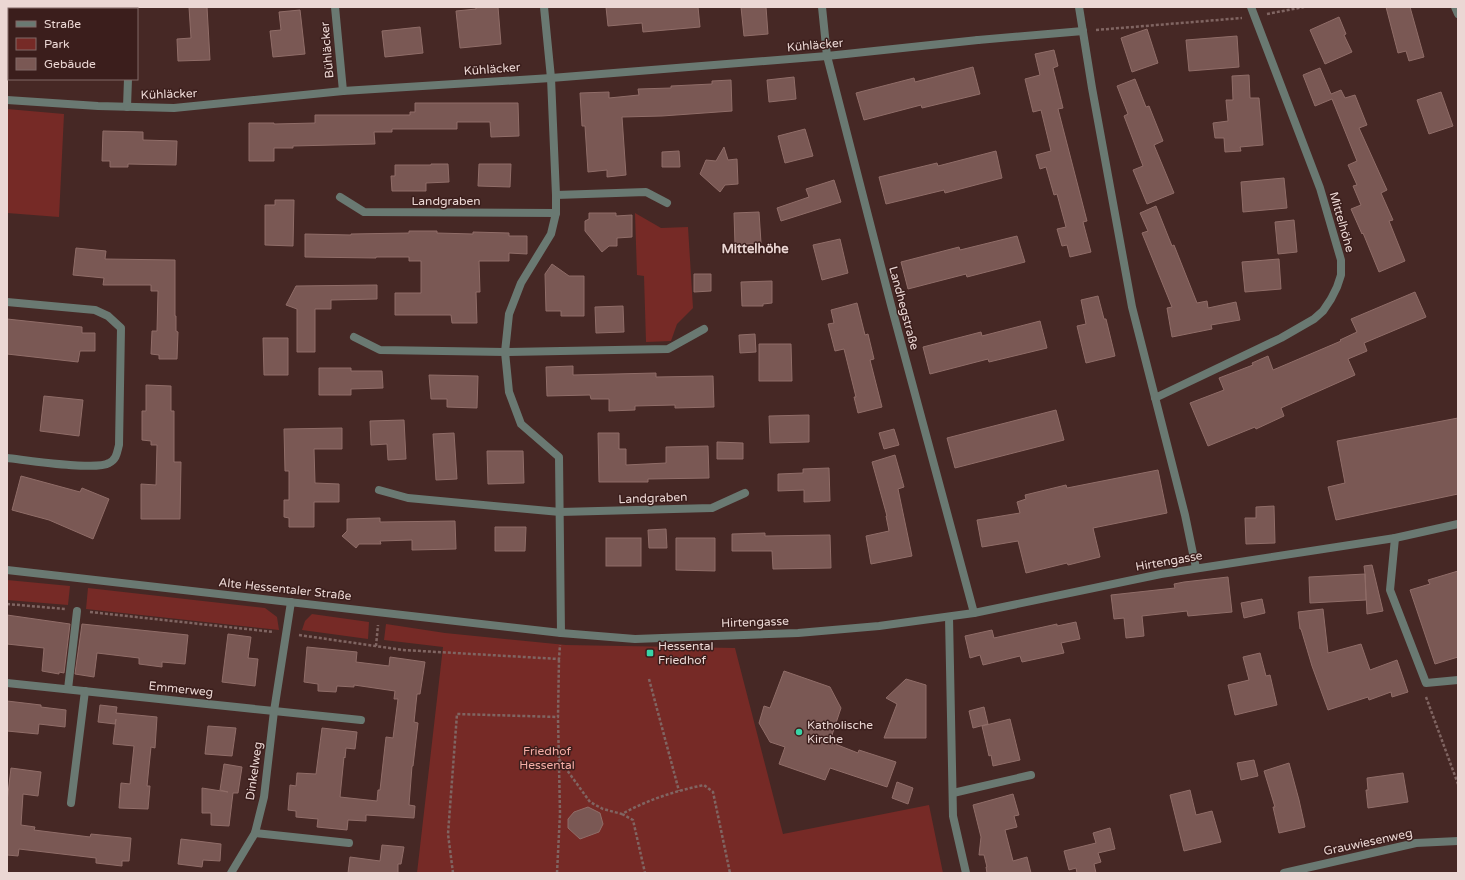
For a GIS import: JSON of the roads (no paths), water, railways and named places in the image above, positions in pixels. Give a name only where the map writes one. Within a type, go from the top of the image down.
[{"type":"street","name":"Bühläcker","points":[[336,7],[343,91]]},
{"type":"street","points":[[544,7],[551,78],[556,214],[551,234],[521,283],[509,314],[505,352],[509,392],[521,424],[559,457],[561,633]]},
{"type":"street","name":"Landhegstraße","points":[[822,7],[827,56],[893,313],[974,613]]},
{"type":"street","points":[[1080,7],[1132,307],[1185,515],[1196,568]]},
{"type":"street","name":"Mittelhöhe","points":[[1155,398],[1281,338],[1314,319],[1323,311],[1331,298],[1337,287],[1341,274],[1341,260],[1320,188],[1251,7]]},
{"type":"street","points":[[1456,7],[1458,14]]},
{"type":"street","name":"Kühläcker","points":[[7,100],[128,107],[174,108],[343,91],[551,78],[827,56],[1083,30]]},
{"type":"street","points":[[128,80],[128,107]]},
{"type":"street","points":[[556,195],[646,192],[667,203]]},
{"type":"street","name":"Landgraben","points":[[340,197],[364,212],[556,214]]},
{"type":"street","points":[[7,302],[95,310],[108,316],[121,328],[121,335],[119,445],[116,457],[108,464],[89,466],[7,458]]},
{"type":"street","points":[[354,337],[380,350],[505,352],[668,349],[704,329]]},
{"type":"street","name":"Landgraben","points":[[379,490],[408,498],[560,512],[712,508],[745,494]]},
{"type":"street","name":"Hirtengasse","points":[[561,633],[635,639],[798,633],[879,626],[974,613],[1196,568],[1395,538],[1458,524]]},
{"type":"street","points":[[1395,538],[1390,590],[1426,683],[1458,680]]},
{"type":"street","name":"Alte Hessentaler Straße","points":[[7,570],[561,633]]},
{"type":"street","name":"Dinkelweg","points":[[231,873],[255,833],[264,797],[274,711],[291,602]]},
{"type":"street","points":[[68,689],[77,611]]},
{"type":"street","points":[[949,617],[953,816],[966,873]]},
{"type":"street","name":"Emmerweg","points":[[7,683],[274,711]]},
{"type":"street","points":[[71,803],[85,690]]},
{"type":"street","points":[[274,711],[361,720]]},
{"type":"street","points":[[953,793],[1031,775]]},
{"type":"street","points":[[255,833],[349,843]]},
{"type":"street","name":"Grauwiesenweg","points":[[1284,873],[1416,843],[1458,841]]},
{"type":"place","name":"Hessental Friedhof","points":[[650,653]]},
{"type":"place","name":"Katholische Kirche","points":[[799,732]]},
{"type":"district","name":"Mittelhöhe","points":[[755,249]]},
{"type":"park label","name":"Friedhof Hessental","points":[[547,758]]}]
